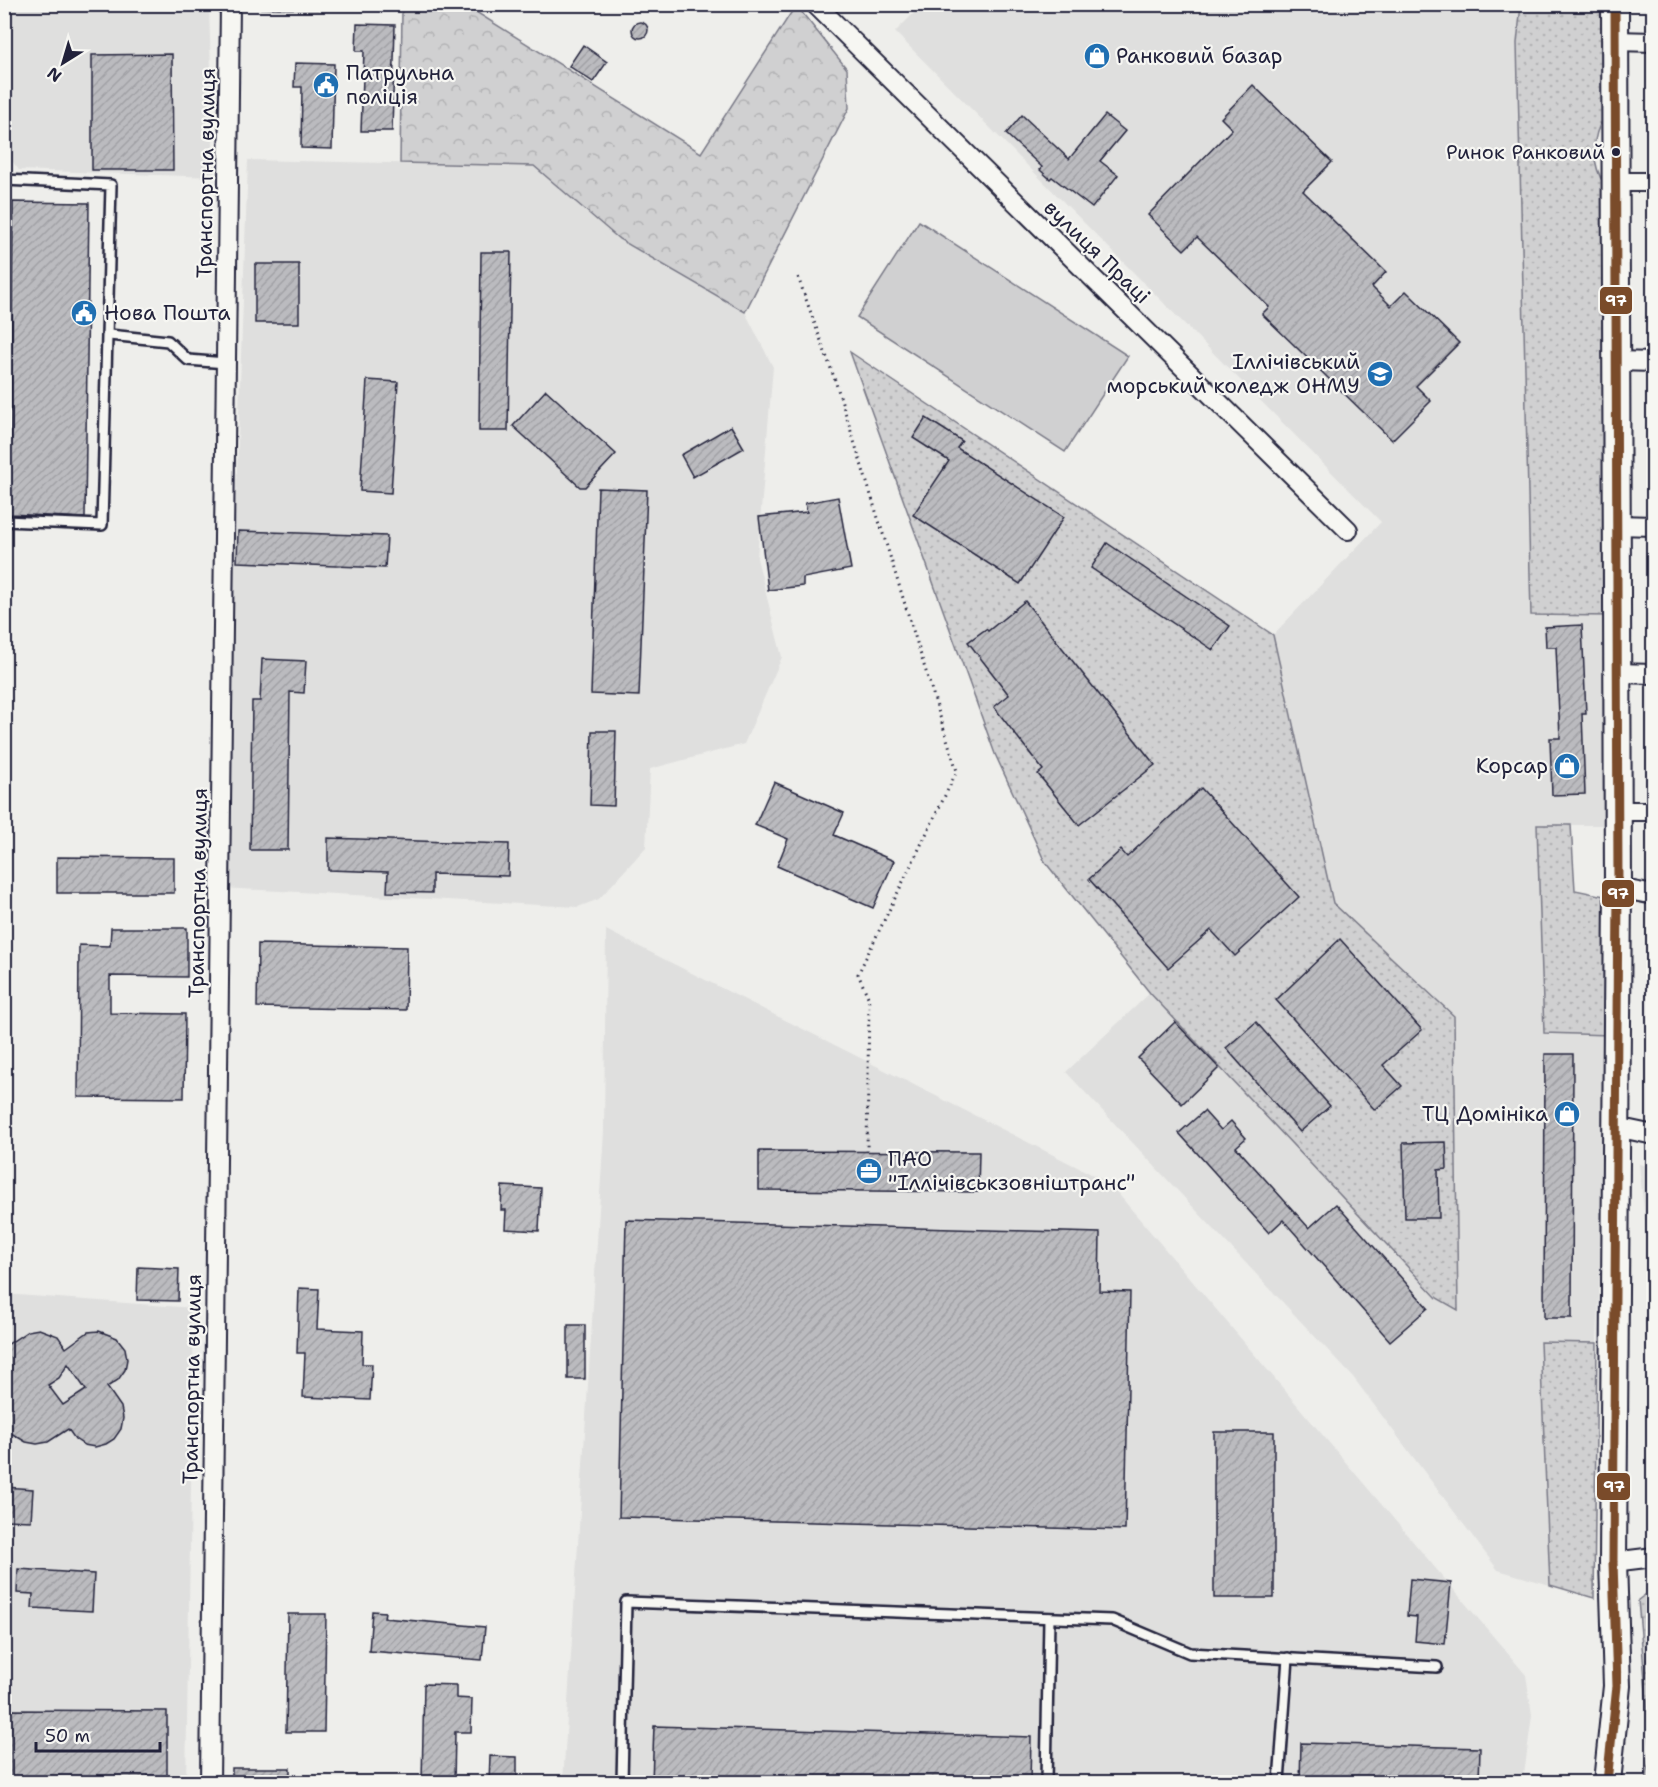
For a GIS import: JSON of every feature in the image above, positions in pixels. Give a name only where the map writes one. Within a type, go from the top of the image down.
[{"type":"main road","points":[[1607,1782],[1617,1686],[1613,1562],[1618,888],[1615,4]]},
{"type":"street","name":"Транспортна вулиця","points":[[210,1782],[230,4]]},
{"type":"street","name":"вулиця Праці","points":[[814,4],[1348,530]]},
{"type":"street","points":[[1615,41],[1653,42]]},
{"type":"street","points":[[1617,182],[1653,182]]},
{"type":"street","points":[[1616,361],[1653,362]]},
{"type":"street","points":[[1616,525],[1653,526]]},
{"type":"street","points":[[1616,673],[1653,674]]},
{"type":"street","points":[[1616,811],[1653,811]]},
{"type":"street","points":[[1618,888],[1653,895]]},
{"type":"street","points":[[1616,1127],[1653,1135]]},
{"type":"street","points":[[1613,1562],[1653,1557]]},
{"type":"lane","points":[[4,180],[111,185],[109,335],[102,525],[4,521]]},
{"type":"lane","points":[[109,335],[168,341],[188,360],[226,363]]},
{"type":"lane","points":[[622,1782],[626,1602],[1112,1620],[1190,1653],[1437,1667]]},
{"type":"lane","points":[[1046,1782],[1049,1618]]},
{"type":"lane","points":[[1279,1782],[1288,1658]]},
{"type":"path","points":[[798,277],[835,380],[957,771],[858,974],[869,999],[867,1152]]},
{"type":"shaded area","points":[[923,4],[1521,5],[1517,43],[1531,615],[1611,616],[1607,825],[1538,825],[1610,1035],[1597,1343],[1540,1343],[1550,1585],[1498,1570],[1353,1377],[1066,1072],[1150,993],[1437,1298],[1458,1310],[1454,1016],[1333,903],[1273,635],[1381,522],[895,32]]},
{"type":"shaded area","points":[[5,5],[209,5],[214,177],[19,170],[11,160],[9,21],[5,20]]},
{"type":"shaded area","points":[[248,160],[534,166],[619,239],[745,312],[773,367],[757,558],[782,657],[744,744],[650,769],[646,847],[599,899],[578,907],[222,888]]},
{"type":"shaded area","points":[[606,930],[1109,1183],[1526,1675],[1532,1715],[1523,1782],[563,1782],[604,1131]]},
{"type":"shaded area","points":[[1639,1164],[1653,1167],[1653,1294]]},
{"type":"shaded area","points":[[4,1294],[194,1308],[186,1782],[5,1782]]},
{"type":"green space","points":[[251,5],[465,5],[701,153],[796,5],[847,69],[849,108],[745,312],[619,239],[534,166],[400,163],[402,11],[251,8]]},
{"type":"green space","points":[[1521,5],[1602,5],[1604,118],[1596,134],[1594,152],[1597,169],[1605,186],[1611,616],[1531,615],[1517,43]]},
{"type":"green space","points":[[919,221],[1128,356],[1065,452],[857,317]]},
{"type":"green space","points":[[850,352],[1273,635],[1333,903],[1454,1016],[1458,1310],[1437,1298],[1150,993],[1045,862],[995,754]]},
{"type":"green space","points":[[1537,825],[1571,825],[1575,890],[1604,896],[1610,901],[1610,1035],[1544,1033]]},
{"type":"green space","points":[[1540,1342],[1597,1343],[1594,1598],[1550,1585]]},
{"type":"green space","points":[[1653,1589],[1654,1782],[1646,1782],[1651,1748],[1638,1600]]},
{"type":"building","points":[[640,22],[648,30],[640,38],[632,30]]},
{"type":"building","points":[[357,24],[395,25],[392,131],[361,131],[364,51],[356,51]]},
{"type":"building","points":[[583,45],[607,62],[593,82],[569,66]]},
{"type":"building","points":[[172,54],[173,170],[92,170],[92,55]]},
{"type":"building","points":[[295,63],[334,64],[332,149],[301,148],[302,87],[294,87]]},
{"type":"building","points":[[1253,85],[1332,162],[1303,191],[1386,272],[1372,287],[1391,306],[1406,291],[1459,343],[1416,386],[1431,401],[1392,440],[1262,314],[1269,307],[1197,237],[1184,250],[1148,215],[1232,129],[1221,118]]},
{"type":"building","points":[[1022,115],[1069,159],[1105,115],[1125,131],[1100,161],[1118,175],[1092,208],[1052,177],[1050,179],[1040,170],[1042,167],[1006,134]]},
{"type":"building","points":[[13,202],[89,203],[85,518],[10,514]]},
{"type":"building","points":[[481,252],[511,252],[508,431],[479,431]]},
{"type":"building","points":[[255,264],[299,264],[299,323],[255,323]]},
{"type":"building","points":[[367,380],[398,382],[391,493],[360,491]]},
{"type":"building","points":[[546,390],[616,454],[585,487],[580,487],[513,426]]},
{"type":"building","points":[[926,418],[962,441],[957,448],[1064,517],[1020,584],[913,515],[949,461],[913,438]]},
{"type":"building","points":[[731,426],[744,448],[693,477],[681,455]]},
{"type":"building","points":[[598,488],[647,490],[639,696],[591,694]]},
{"type":"building","points":[[838,497],[851,569],[803,578],[803,586],[768,590],[759,517],[807,512],[805,503]]},
{"type":"building","points":[[238,531],[387,536],[385,568],[237,562]]},
{"type":"building","points":[[1107,543],[1230,626],[1213,650],[1091,568]]},
{"type":"building","points":[[1025,601],[1155,765],[1079,825],[1038,774],[1043,770],[994,707],[1009,695],[968,642],[986,629],[988,631]]},
{"type":"building","points":[[1582,625],[1586,714],[1582,714],[1585,794],[1552,795],[1550,738],[1560,738],[1556,647],[1546,647],[1545,627]]},
{"type":"building","points":[[262,659],[306,661],[304,693],[290,692],[288,850],[250,850],[252,701],[260,701]]},
{"type":"building","points":[[592,731],[616,731],[614,806],[590,805]]},
{"type":"building","points":[[774,782],[844,813],[834,835],[894,861],[873,908],[777,866],[788,839],[755,825]]},
{"type":"building","points":[[1201,788],[1299,897],[1235,956],[1211,930],[1168,968],[1089,879],[1121,850],[1127,857]]},
{"type":"building","points":[[328,838],[509,844],[508,876],[432,874],[432,893],[387,892],[388,872],[328,870]]},
{"type":"building","points":[[57,857],[174,858],[174,893],[57,893]]},
{"type":"building","points":[[111,928],[187,928],[187,977],[110,976],[110,1013],[185,1014],[184,1098],[78,1097],[79,945],[110,946]]},
{"type":"building","points":[[1340,939],[1422,1030],[1383,1065],[1402,1086],[1375,1110],[1276,1000]]},
{"type":"building","points":[[258,944],[407,947],[406,1010],[257,1007]]},
{"type":"building","points":[[1175,1022],[1219,1068],[1182,1104],[1138,1058]]},
{"type":"building","points":[[1256,1022],[1330,1106],[1300,1132],[1226,1048]]},
{"type":"building","points":[[1545,1054],[1573,1054],[1572,1318],[1544,1318]]},
{"type":"building","points":[[1204,1111],[1221,1130],[1231,1121],[1246,1138],[1236,1147],[1309,1228],[1336,1204],[1428,1308],[1390,1341],[1283,1220],[1269,1233],[1179,1133]]},
{"type":"building","points":[[1446,1142],[1447,1169],[1438,1170],[1439,1218],[1405,1218],[1403,1143]]},
{"type":"building","name":"ПАО \"Іллічівськзовніштранс\"","points":[[759,1151],[979,1152],[978,1192],[759,1190]]},
{"type":"building","points":[[502,1186],[541,1188],[539,1231],[505,1229],[506,1210],[501,1210]]},
{"type":"building","points":[[626,1220],[1100,1233],[1099,1291],[1130,1292],[1125,1530],[619,1517]]},
{"type":"building","points":[[138,1267],[179,1269],[178,1301],[137,1300]]},
{"type":"building","points":[[299,1288],[319,1289],[317,1329],[363,1331],[362,1364],[372,1364],[370,1400],[303,1397],[305,1353],[297,1353]]},
{"type":"building","points":[[568,1325],[585,1325],[585,1379],[568,1379]]},
{"type":"building","points":[[39,1329],[58,1336],[66,1348],[88,1332],[99,1331],[117,1338],[125,1348],[127,1359],[125,1370],[118,1380],[107,1387],[121,1407],[123,1418],[121,1429],[114,1439],[95,1447],[84,1445],[75,1439],[68,1429],[48,1442],[37,1444],[26,1442],[4,1429],[4,1347],[28,1331]],"holes":[[[68,1364],[86,1390],[63,1405],[48,1385],[59,1378]]]},
{"type":"building","points":[[1214,1432],[1274,1432],[1274,1598],[1214,1598]]},
{"type":"building","points":[[4,1487],[33,1489],[31,1521],[4,1520]]},
{"type":"building","points":[[18,1569],[94,1574],[92,1611],[32,1608],[33,1594],[17,1593]]},
{"type":"building","points":[[1410,1579],[1451,1583],[1445,1644],[1415,1641],[1417,1617],[1407,1616]]},
{"type":"building","points":[[372,1611],[385,1612],[384,1618],[485,1627],[482,1660],[369,1651]]},
{"type":"building","points":[[288,1614],[326,1614],[324,1732],[286,1732]]},
{"type":"building","points":[[424,1684],[456,1685],[456,1698],[472,1699],[471,1732],[455,1732],[454,1782],[422,1782]]},
{"type":"building","points":[[9,1710],[167,1711],[167,1776],[148,1776],[148,1782],[9,1782]]},
{"type":"building","points":[[654,1726],[1031,1737],[1030,1782],[652,1782]]},
{"type":"building","points":[[1301,1743],[1480,1748],[1479,1782],[1300,1782]]},
{"type":"building","points":[[490,1756],[517,1757],[517,1782],[489,1782]]},
{"type":"building","points":[[232,1768],[290,1768],[290,1782],[232,1782]]},
{"type":"transit line","name":"97","points":[[1607,1782],[1617,1686],[1613,1562],[1618,888],[1615,4]]},
{"type":"place","name":"Ранковий базар","points":[[1097,56]]},
{"type":"place","name":"Патрульна поліція","points":[[326,85]]},
{"type":"place","name":"Ринок Ранковий","points":[[1616,152]]},
{"type":"place","name":"Нова Пошта","points":[[84,313]]},
{"type":"place","name":"Іллічівський морський коледж ОНМУ","points":[[1380,374]]},
{"type":"place","name":"Корсар","points":[[1567,766]]},
{"type":"place","name":"ТЦ Домініка","points":[[1567,1114]]},
{"type":"place","name":"ПАО \"Іллічівськзовніштранс\"","points":[[869,1171]]}]
